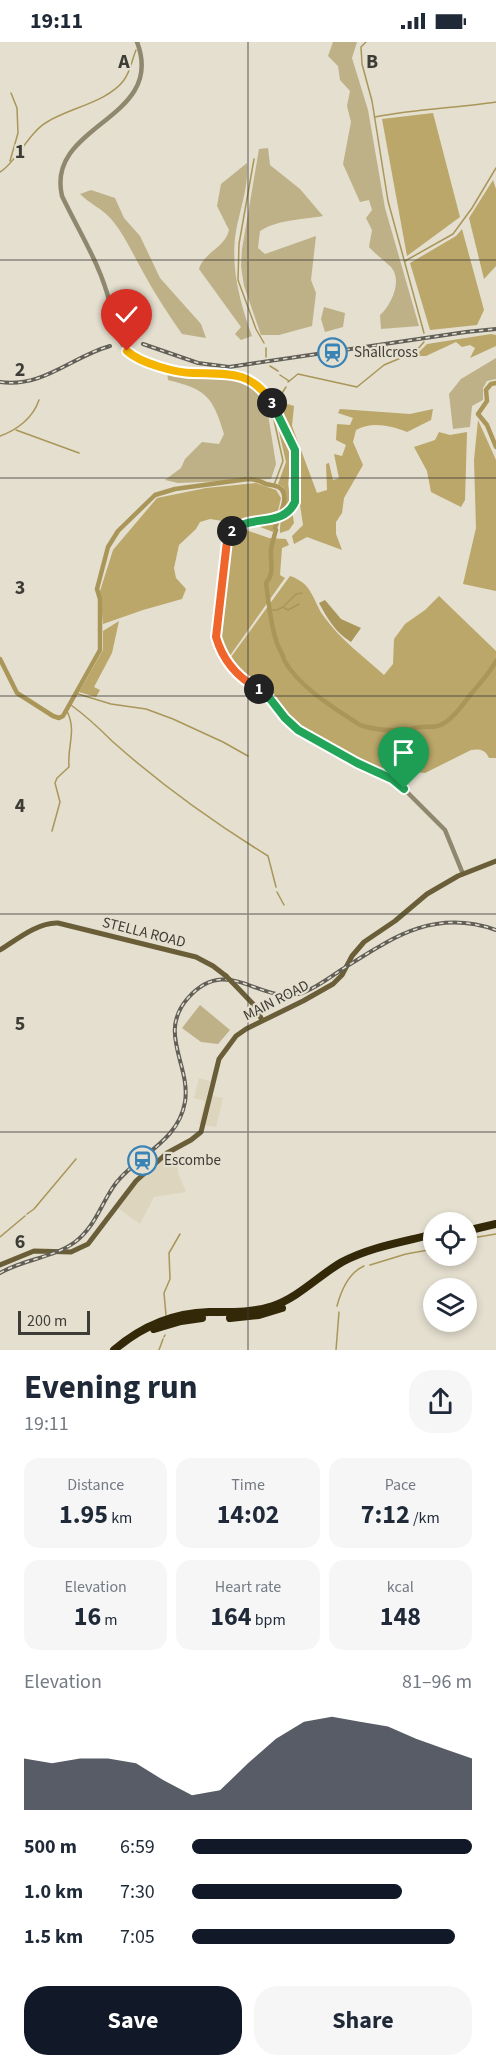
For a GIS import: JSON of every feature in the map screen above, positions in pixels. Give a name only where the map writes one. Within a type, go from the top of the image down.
[{"type":"highway","points":[[477,1223],[496,1218]]},
{"type":"highway","points":[[477,1228],[496,1224]]},
{"type":"highway","points":[[114,1350],[142,1329],[174,1316],[253,1311],[273,1306],[292,1297],[340,1264],[423,1237]]},
{"type":"highway","points":[[122,1350],[147,1332],[175,1322],[198,1318],[245,1317],[273,1312],[297,1301],[363,1256],[423,1242]]},
{"type":"main road","name":"MAIN ROAD","points":[[0,1265],[34,1251],[71,1252],[88,1244],[136,1181],[167,1153],[201,1132],[218,1062],[222,1053],[239,1034],[333,984],[342,975],[352,956],[364,942],[395,921],[427,894],[463,874],[496,861]]},
{"type":"main road","name":"STELLA ROAD","points":[[0,950],[31,931],[50,923],[58,923],[196,957],[226,976],[254,1005],[262,1020]]},
{"type":"street","points":[[137,42],[142,66],[135,91],[123,107],[69,154],[62,172],[60,187],[62,196],[99,269],[118,337],[127,351],[143,360],[184,372],[221,373],[243,377],[255,383],[266,394],[295,450],[296,500],[291,509],[283,516],[238,525],[231,531],[227,541],[216,632],[218,643],[233,669],[243,680],[267,695],[298,730],[399,784],[443,827],[463,874]]},
{"type":"shaded area","points":[[333,42],[357,42],[352,58],[368,110],[385,208],[419,326],[381,329],[380,315],[391,299],[396,279],[391,267],[369,247],[372,230],[366,218],[372,210],[369,200],[360,202],[343,164],[351,122],[347,106],[350,91],[340,80],[338,66],[328,56]]},
{"type":"shaded area","points":[[433,113],[460,217],[407,256],[382,119]]},
{"type":"shaded area","points":[[268,148],[270,165],[300,189],[323,216],[283,222],[260,231],[258,248],[265,254],[316,236],[311,280],[316,293],[312,326],[279,335],[261,335],[244,286],[241,266],[259,149]]},
{"type":"shaded area","points":[[247,163],[247,180],[236,231],[234,258],[240,298],[252,336],[241,340],[235,334],[241,327],[199,269],[205,258],[227,236],[229,230],[217,206],[221,184]]},
{"type":"shaded area","points":[[493,180],[496,189],[496,266],[484,279],[469,218]]},
{"type":"shaded area","points":[[91,190],[115,198],[124,218],[140,236],[160,278],[201,324],[206,338],[182,334],[157,296],[117,226],[105,213],[80,194]]},
{"type":"shaded area","points":[[462,229],[484,310],[477,325],[430,330],[410,263],[456,236]]},
{"type":"shaded area","points":[[324,307],[345,313],[343,327],[325,332],[321,319]]},
{"type":"shaded area","points":[[496,335],[496,346],[470,358],[475,348],[470,345],[462,347],[456,342],[426,356],[415,356],[427,344]]},
{"type":"shaded area","points":[[496,358],[496,379],[487,381],[483,388],[483,400],[472,406],[470,427],[453,429],[449,394],[461,379]]},
{"type":"shaded area","points":[[167,371],[188,379],[236,379],[258,391],[266,402],[276,464],[271,479],[178,483],[165,480],[181,468],[185,459],[202,442],[219,444],[224,434],[216,411],[206,396],[191,387],[168,380]]},
{"type":"shaded area","points":[[281,402],[294,406],[292,426],[317,493],[327,490],[326,464],[329,463],[333,480],[339,478],[334,454],[342,456],[346,445],[336,440],[337,424],[350,425],[353,418],[338,413],[340,409],[410,414],[433,409],[431,420],[407,432],[388,426],[375,425],[356,430],[353,442],[363,465],[344,498],[342,513],[336,522],[336,534],[342,550],[307,537],[294,544],[292,536],[303,525],[295,471],[297,448],[277,407]]},
{"type":"shaded area","points":[[276,419],[292,449],[288,484],[294,523],[289,530],[280,533],[285,494],[283,487],[278,484],[286,462]]},
{"type":"shaded area","points":[[478,420],[496,460],[496,591],[463,584],[476,528],[474,460]]},
{"type":"shaded area","points":[[439,432],[450,435],[467,432],[465,500],[461,507],[431,492],[427,471],[414,447],[435,440]]},
{"type":"shaded area","points":[[256,483],[276,490],[281,498],[273,532],[243,520],[229,522],[210,519],[200,522],[179,545],[174,568],[176,578],[186,589],[182,599],[103,624],[100,591],[113,550],[157,498],[206,488]]},
{"type":"shaded area","points":[[240,528],[269,538],[286,539],[289,545],[282,548],[280,575],[285,578],[229,657],[219,633],[230,547],[233,534]]},
{"type":"shaded area","points":[[290,576],[298,579],[308,588],[321,612],[338,634],[384,675],[393,664],[394,639],[405,624],[425,610],[439,596],[496,651],[496,758],[489,758],[482,750],[471,750],[425,773],[382,768],[382,771],[304,730],[289,717],[273,696],[241,676],[231,657]]},
{"type":"shaded area","points":[[325,600],[341,619],[361,628],[351,642],[336,630],[325,614],[319,603]]},
{"type":"shaded area","points":[[119,621],[112,653],[94,687],[100,690],[96,697],[79,692],[103,650],[103,631]]},
{"type":"shaded area","points":[[200,1005],[230,1030],[218,1044],[201,1042],[182,1028]]},
{"type":"shaded area","points":[[199,1078],[210,1081],[207,1095],[223,1098],[216,1127],[199,1124],[205,1101],[194,1098]]},
{"type":"shaded area","points":[[172,1153],[178,1158],[178,1173],[186,1192],[154,1197],[140,1224],[118,1208],[139,1181],[167,1154]]},
{"type":"waterway","points":[[366,42],[361,47],[362,64],[372,101],[388,201],[424,333]]},
{"type":"waterway","points":[[0,172],[6,168],[40,127],[117,88],[128,73],[136,50]]},
{"type":"waterway","points":[[10,161],[18,133],[17,108],[11,93]]},
{"type":"waterway","points":[[375,117],[496,102]]},
{"type":"waterway","points":[[254,159],[239,244],[238,280],[256,329],[264,343]]},
{"type":"waterway","points":[[405,261],[453,234],[496,168]]},
{"type":"waterway","points":[[288,382],[298,374],[357,387],[384,365],[415,352],[424,342]]},
{"type":"waterway","points":[[266,348],[266,357]]},
{"type":"waterway","points":[[270,366],[278,371]]},
{"type":"waterway","points":[[280,375],[289,381]]},
{"type":"waterway","points":[[496,383],[491,384],[486,390],[487,401],[478,414],[487,425],[496,447]]},
{"type":"waterway","points":[[275,404],[286,387]]},
{"type":"waterway","points":[[0,436],[24,422],[33,412],[39,400]]},
{"type":"waterway","points":[[271,406],[283,461],[274,485]]},
{"type":"waterway","points":[[16,430],[79,453]]},
{"type":"waterway","points":[[0,659],[17,693],[53,716],[59,718],[63,716],[100,650],[100,599],[97,589],[108,547],[118,531],[155,495],[175,489],[248,479],[277,486],[283,492],[283,507],[275,528],[271,550],[271,572],[266,583],[273,628],[284,660],[291,670],[328,704],[360,725],[372,728],[398,730],[436,726],[446,722],[457,712],[496,661]]},
{"type":"waterway","points":[[284,606],[296,594],[302,593]]},
{"type":"waterway","points":[[269,610],[283,607],[288,610],[299,604]]},
{"type":"waterway","points":[[75,693],[111,704],[146,709],[223,742],[248,756]]},
{"type":"waterway","points":[[71,705],[168,787],[227,830],[268,856],[276,887]]},
{"type":"waterway","points":[[52,831],[60,802],[55,783],[69,767],[72,732],[67,711]]},
{"type":"waterway","points":[[277,892],[284,905]]},
{"type":"waterway","points":[[27,1214],[34,1209],[76,1159]]},
{"type":"waterway","points":[[0,1237],[25,1216]]},
{"type":"waterway","points":[[166,1315],[164,1293],[170,1279],[169,1253],[180,1234]]},
{"type":"waterway","points":[[477,1237],[496,1234]]},
{"type":"waterway","points":[[370,1265],[423,1251]]},
{"type":"waterway","points":[[337,1306],[349,1278],[364,1266]]},
{"type":"waterway","points":[[336,1350],[339,1312]]},
{"type":"waterway","points":[[159,1350],[163,1339]]},
{"type":"railway","points":[[143,344],[198,363],[229,367],[496,329]]},
{"type":"railway","points":[[0,382],[15,383],[43,376],[110,346]]},
{"type":"railway","points":[[0,1273],[19,1264],[57,1252],[75,1242],[93,1222],[116,1183],[166,1138],[174,1127],[181,1116],[186,1088],[177,1049],[175,1024],[179,1011],[188,998],[203,985],[217,980],[231,980],[272,993],[287,995],[302,993],[378,947],[414,930],[452,922],[496,930]]},
{"type":"place","name":"Shallcross","points":[[333,352]]},
{"type":"place","name":"Escombe","points":[[143,1160]]},
{"type":"route","points":[[127,351],[143,360],[184,372],[211,372],[243,377],[255,383],[266,394],[294,446],[296,500],[288,513],[283,516],[241,524],[229,535],[216,627],[218,643],[236,674],[267,695],[298,730],[357,763],[392,779],[404,789]]}]
